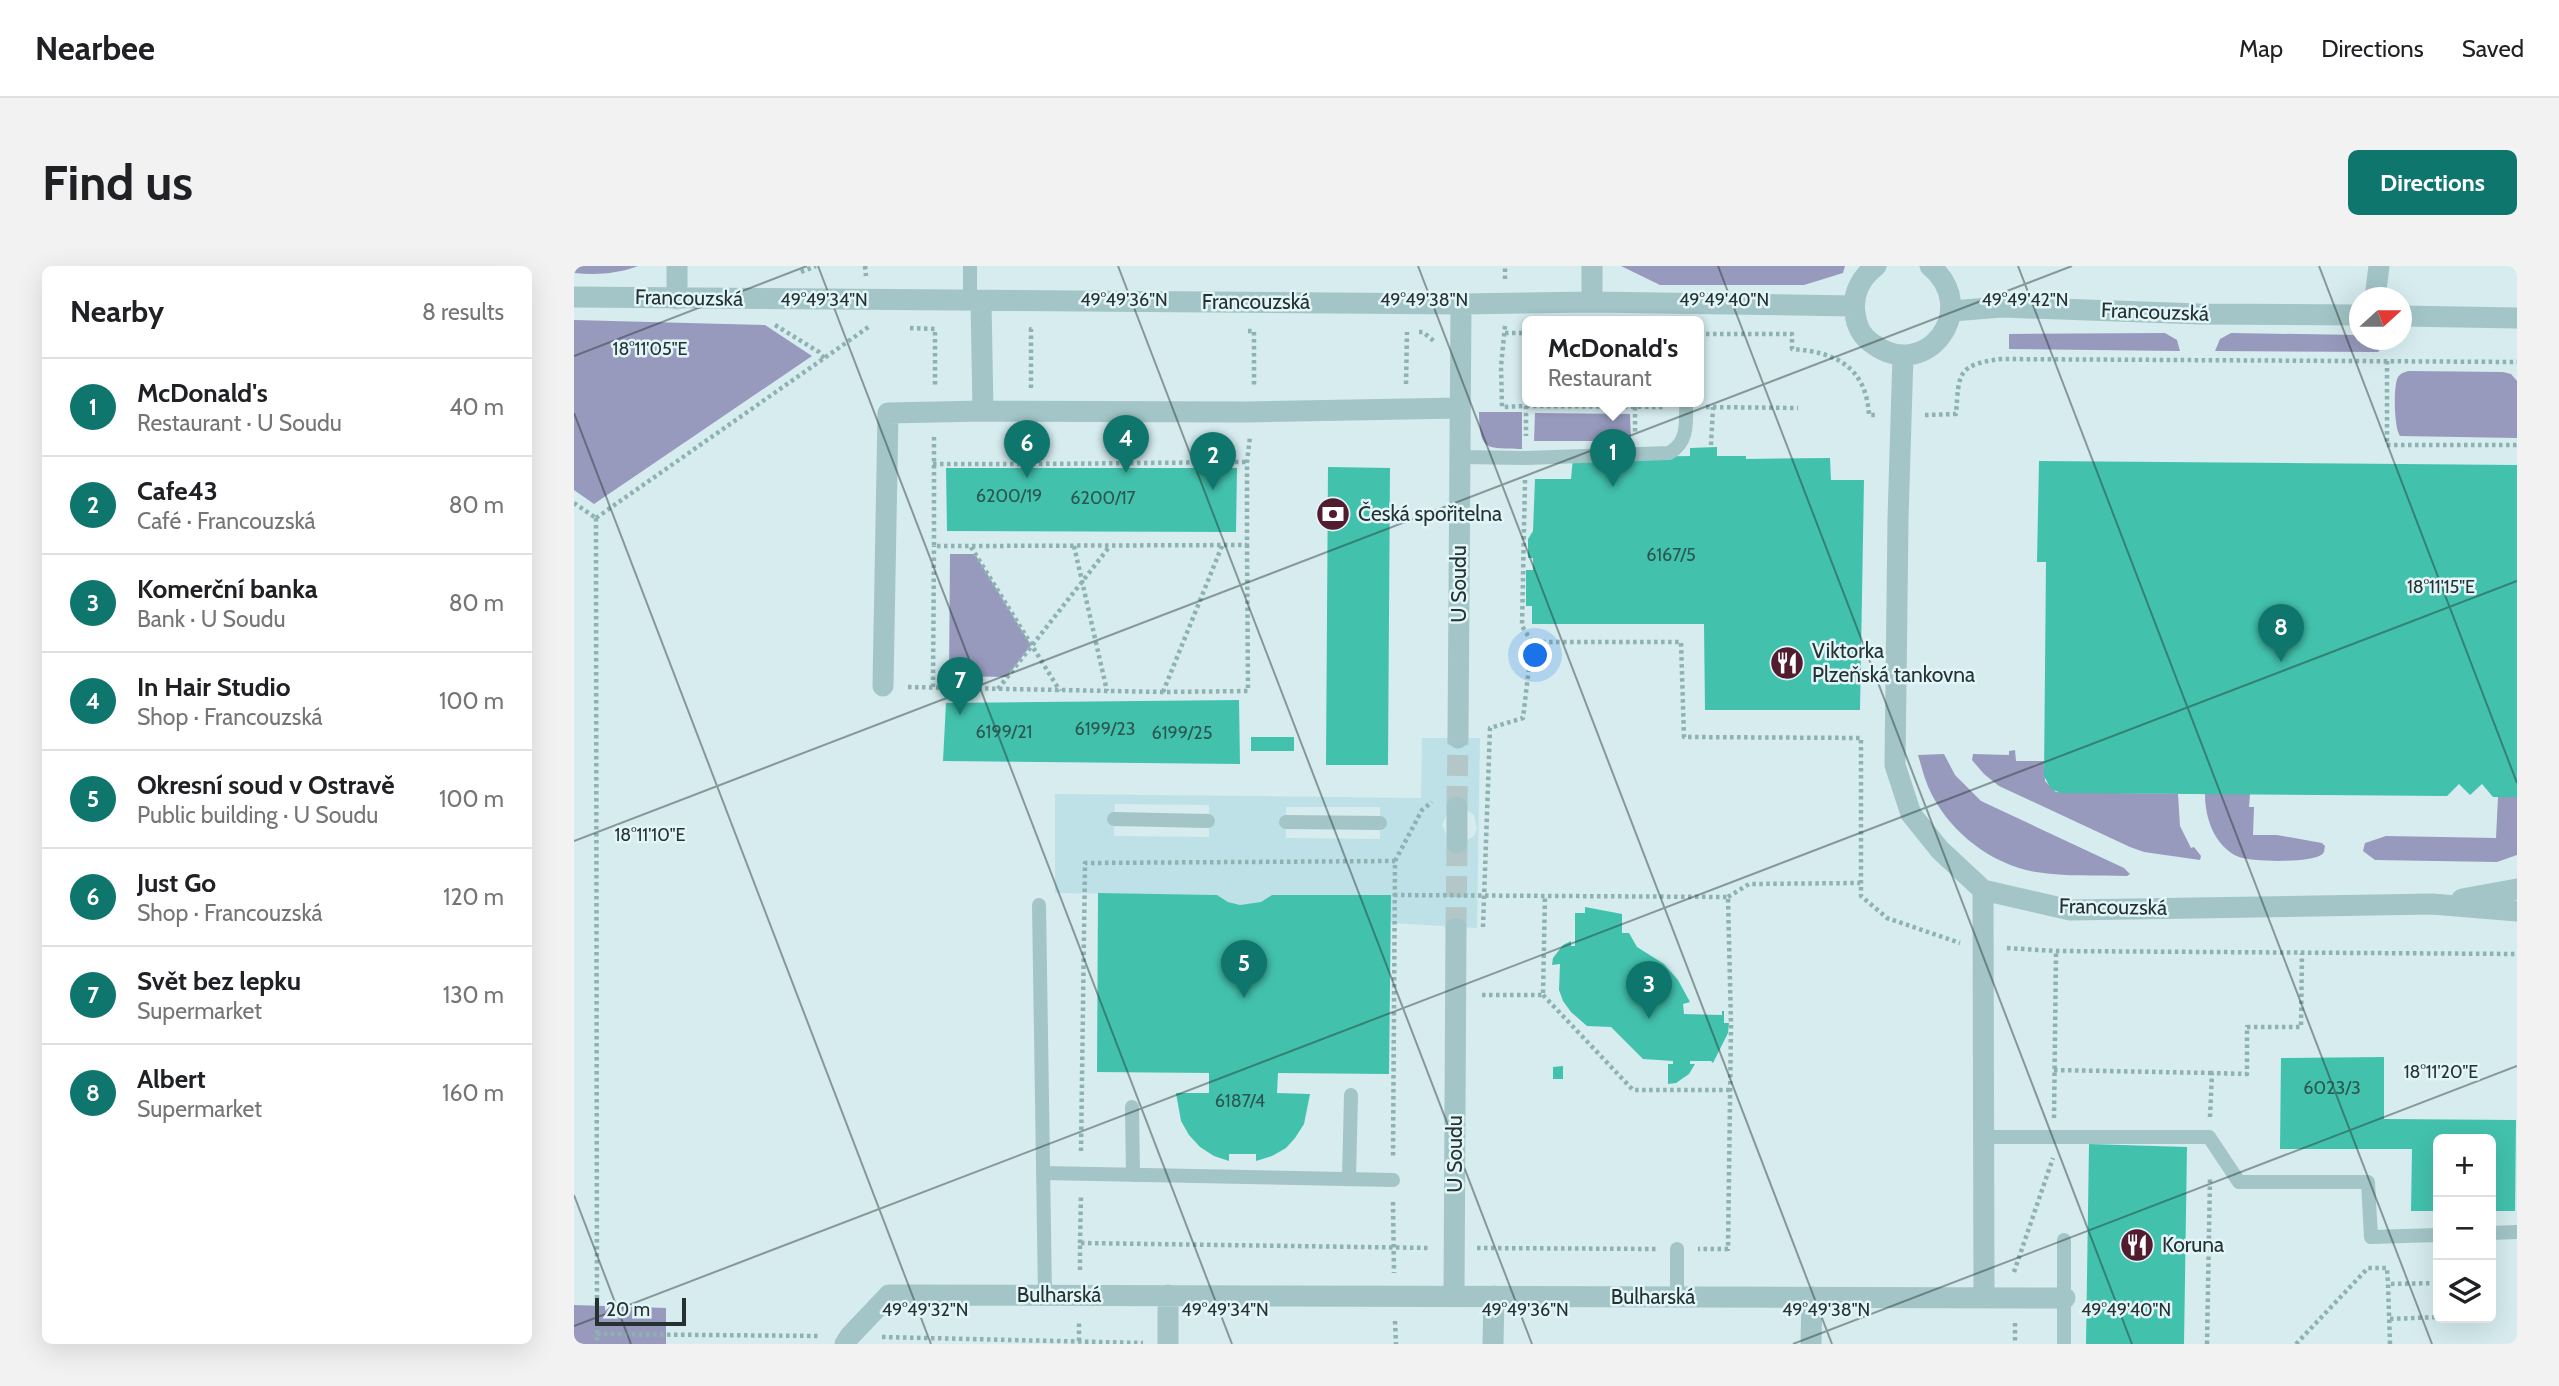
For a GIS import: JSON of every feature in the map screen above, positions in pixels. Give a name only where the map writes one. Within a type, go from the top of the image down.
[{"type":"street","points":[[677,266],[677,299]]},
{"type":"street","points":[[1592,266],[1592,302]]},
{"type":"street","points":[[1876,266],[1860,282],[1854,306],[1856,319],[1868,341],[1890,354],[1903,355],[1926,349],[1936,342],[1949,323],[1951,297],[1946,284],[1930,266]]},
{"type":"street","points":[[2376,287],[2379,266]]},
{"type":"street","name":"Francouzská","points":[[574,297],[1461,304],[1592,302],[1854,306]]},
{"type":"street","points":[[976,300],[983,411]]},
{"type":"street","name":"U Soudu","points":[[1458,738],[1461,304]]},
{"type":"street","name":"Francouzská","points":[[1952,311],[2002,307],[2349,316]]},
{"type":"street","points":[[2412,316],[2517,318]]},
{"type":"street","points":[[1903,355],[1895,765],[1911,814],[1940,849],[1983,890],[1984,1298]]},
{"type":"street","points":[[883,686],[888,413],[1254,412],[1460,408]]},
{"type":"street","name":"Francouzská","points":[[2432,904],[2517,889]]},
{"type":"street","name":"Francouzská","points":[[1983,890],[2070,910],[2432,904],[2517,911]]},
{"type":"street","name":"U Soudu","points":[[1454,1296],[1456,928]]},
{"type":"street","name":"Bulharská","points":[[845,1344],[889,1295],[2065,1298]]},
{"type":"street","points":[[1168,1295],[1168,1344]]},
{"type":"street","points":[[1493,1344],[1494,1296]]},
{"type":"street","points":[[1811,1344],[1812,1297]]},
{"type":"lane","points":[[970,266],[976,300]]},
{"type":"lane","points":[[1460,457],[1669,453],[1683,441],[1686,407]]},
{"type":"lane","points":[[1114,819],[1208,821]]},
{"type":"lane","points":[[1286,822],[1380,823]]},
{"type":"lane","points":[[1039,905],[1045,1295]]},
{"type":"lane","points":[[1349,1179],[1351,1095]]},
{"type":"lane","points":[[1132,1107],[1133,1175]]},
{"type":"lane","points":[[1983,1137],[2209,1137],[2239,1182],[2368,1182],[2371,1237],[2433,1235]]},
{"type":"lane","points":[[1043,1173],[1393,1180]]},
{"type":"lane","points":[[2496,1233],[2517,1232]]},
{"type":"lane","points":[[2064,1240],[2064,1344]]},
{"type":"lane","points":[[1677,1249],[1678,1297]]},
{"type":"path","points":[[1483,933],[1490,727],[1523,719],[1532,642],[1522,626],[1527,407],[1502,407],[1505,266]]},
{"type":"path","points":[[736,299],[820,352],[825,359]]},
{"type":"path","points":[[596,518],[825,359],[868,326],[882,327]]},
{"type":"path","points":[[909,328],[936,329],[933,687]]},
{"type":"path","points":[[1032,464],[1031,329],[1044,329]]},
{"type":"path","points":[[1240,331],[1268,331]]},
{"type":"path","points":[[883,686],[1060,691],[1248,691],[1247,462],[1254,412],[1254,331]]},
{"type":"path","points":[[1406,393],[1406,332],[1423,332],[1443,349]]},
{"type":"path","points":[[1505,333],[1522,333]]},
{"type":"path","points":[[1704,334],[1792,334],[1792,349],[1821,351],[1849,367],[1862,383],[1868,400],[1869,415],[1956,414],[1962,372],[1974,363],[2000,359],[2517,362]]},
{"type":"path","points":[[2387,361],[2387,445],[2517,445]]},
{"type":"path","points":[[1711,445],[1713,407]]},
{"type":"path","points":[[933,464],[1247,462]]},
{"type":"path","points":[[574,503],[596,518]]},
{"type":"path","points":[[596,518],[597,1344]]},
{"type":"path","points":[[934,546],[1247,545]]},
{"type":"path","points":[[970,546],[1060,691]]},
{"type":"path","points":[[1074,546],[1107,691]]},
{"type":"path","points":[[997,689],[1110,546]]},
{"type":"path","points":[[1163,692],[1222,546]]},
{"type":"path","points":[[1532,642],[1681,642],[1684,737],[1861,738],[1861,896],[1887,918],[1955,943],[2056,951],[2517,954]]},
{"type":"path","points":[[1079,1340],[1085,863],[1395,861],[1393,1247]]},
{"type":"path","points":[[1394,895],[1728,897],[1749,884],[1860,883]]},
{"type":"path","points":[[1545,896],[1544,996],[1633,1090],[1731,1090]]},
{"type":"path","points":[[1080,1243],[1728,1249],[1731,1090],[1728,897]]},
{"type":"path","points":[[2054,1070],[2247,1074],[2247,1027],[2301,1027],[2302,953]]},
{"type":"path","points":[[1481,1008],[1482,982]]},
{"type":"path","points":[[1482,995],[1544,996]]},
{"type":"path","points":[[2207,1344],[2212,1073]]},
{"type":"path","points":[[1476,1234],[1476,1248]]},
{"type":"path","points":[[2296,1344],[2368,1268],[2387,1268],[2390,1344]]},
{"type":"path","points":[[2389,1284],[2433,1283]]},
{"type":"path","points":[[2390,1319],[2433,1317]]},
{"type":"shaded area","points":[[574,266],[638,266],[590,274],[574,273]]},
{"type":"shaded area","points":[[1621,266],[1845,266],[1843,273],[1804,285],[1660,285]]},
{"type":"shaded area","points":[[574,320],[765,325],[812,356],[594,504],[574,490]]},
{"type":"shaded area","points":[[2165,333],[2177,340],[2180,351],[2009,349],[2009,334]]},
{"type":"shaded area","points":[[2231,333],[2349,335],[2349,350],[2380,350],[2215,351],[2220,339]]},
{"type":"shaded area","points":[[2408,371],[2511,374],[2517,381],[2517,438],[2400,436],[2395,416],[2395,389],[2398,377]]},
{"type":"shaded area","points":[[1479,412],[1522,412],[1522,449],[1487,445],[1481,434]]},
{"type":"shaded area","points":[[1535,413],[1630,414],[1631,441],[1534,441]]},
{"type":"shaded area","points":[[950,554],[975,554],[1031,645],[1007,677],[949,676]]},
{"type":"shaded area","points":[[1422,738],[1480,738],[1477,928],[1391,923],[1391,895],[1240,905],[1217,895],[1055,893],[1055,794],[1421,798]],"holes":[[[1115,804],[1209,805],[1209,837],[1114,836]],[[1286,807],[1380,807],[1380,839],[1286,838]],[[1462,807],[1474,815],[1477,829],[1474,836],[1462,843],[1448,838],[1442,825],[1448,812]]]},
{"type":"shaded area","points":[[2015,750],[2016,761],[2044,761],[2045,781],[2056,792],[2178,794],[2180,826],[2191,848],[2194,847],[2201,856],[2200,860],[2144,852],[2130,847],[1999,786],[1972,760],[1973,754],[2009,755],[2009,751]]},
{"type":"shaded area","points":[[1944,754],[1955,775],[1981,801],[2124,868],[2130,874],[2047,874],[2004,862],[1975,846],[1940,809],[1918,755]]},
{"type":"shaded area","points":[[2205,794],[2250,794],[2249,807],[2254,807],[2253,835],[2277,835],[2322,843],[2325,846],[2324,852],[2315,858],[2280,861],[2239,857],[2224,846],[2213,831]]},
{"type":"shaded area","points":[[2498,797],[2517,797],[2517,855],[2497,862],[2375,860],[2363,851],[2365,843],[2386,836],[2496,838]]},
{"type":"shaded area","points":[[574,1305],[666,1308],[666,1344],[574,1344]]},
{"type":"building","points":[[1717,447],[1717,456],[1746,456],[1746,459],[1830,458],[1831,480],[1864,480],[1860,710],[1705,710],[1704,624],[1532,624],[1532,606],[1526,606],[1526,570],[1533,570],[1533,558],[1528,558],[1528,539],[1533,531],[1535,479],[1571,479],[1573,458],[1690,456],[1690,448]]},
{"type":"building","points":[[2039,461],[2517,465],[2517,797],[2493,797],[2482,784],[2470,795],[2459,784],[2447,796],[2061,793],[2051,789],[2044,776],[2046,562],[2037,562]]},
{"type":"building","points":[[1328,467],[1390,468],[1388,765],[1326,765]]},
{"type":"building","points":[[946,468],[1237,468],[1236,532],[947,531]]},
{"type":"building","points":[[1239,700],[1240,764],[943,761],[946,703]]},
{"type":"building","points":[[1251,737],[1294,737],[1294,751],[1251,751]]},
{"type":"building","points":[[1098,893],[1217,895],[1240,905],[1261,902],[1272,895],[1391,895],[1389,1074],[1278,1073],[1277,1093],[1310,1094],[1304,1124],[1295,1138],[1286,1148],[1256,1161],[1256,1154],[1229,1154],[1229,1161],[1214,1156],[1200,1147],[1189,1135],[1181,1121],[1176,1093],[1209,1093],[1209,1073],[1097,1072]]},
{"type":"building","points":[[1585,907],[1622,914],[1622,933],[1629,933],[1637,947],[1664,964],[1678,980],[1690,1002],[1683,1004],[1684,1014],[1722,1015],[1724,1011],[1724,1023],[1729,1023],[1728,1033],[1713,1063],[1690,1061],[1690,1064],[1695,1064],[1689,1074],[1676,1083],[1668,1084],[1668,1064],[1673,1064],[1673,1061],[1643,1059],[1611,1027],[1587,1026],[1571,1012],[1559,990],[1560,964],[1552,965],[1553,958],[1563,945],[1571,941],[1571,946],[1575,946],[1575,913],[1585,913]]},
{"type":"building","points":[[2384,1057],[2384,1119],[2516,1120],[2515,1211],[2496,1211],[2496,1134],[2433,1134],[2433,1211],[2411,1211],[2412,1149],[2280,1149],[2281,1058]]},
{"type":"building","points":[[1563,1066],[1563,1079],[1553,1079],[1553,1067]]},
{"type":"building","name":"Koruna","points":[[2089,1144],[2187,1147],[2184,1344],[2086,1344]]},
{"type":"tunnel","points":[[1457,807],[1458,738]]},
{"type":"tunnel","points":[[1456,928],[1457,843]]},
{"type":"place","name":"In Hair Studio","points":[[1126,473]]},
{"type":"place","name":"Just Go","points":[[1027,478]]},
{"type":"place","name":"McDonald's","points":[[1613,487]]},
{"type":"place","name":"Cafe43","points":[[1213,490]]},
{"type":"place","name":"Česká spořitelna","points":[[1333,514]]},
{"type":"place","name":"Albert","points":[[2281,662]]},
{"type":"place","name":"Viktorka Plzeňská tankovna","points":[[1787,663]]},
{"type":"place","name":"Svět bez lepku","points":[[960,715]]},
{"type":"place","name":"Okresní soud v Ostravě","points":[[1244,998]]},
{"type":"place","name":"Komerční banka","points":[[1649,1019]]},
{"type":"place","name":"Koruna","points":[[2137,1245]]}]
